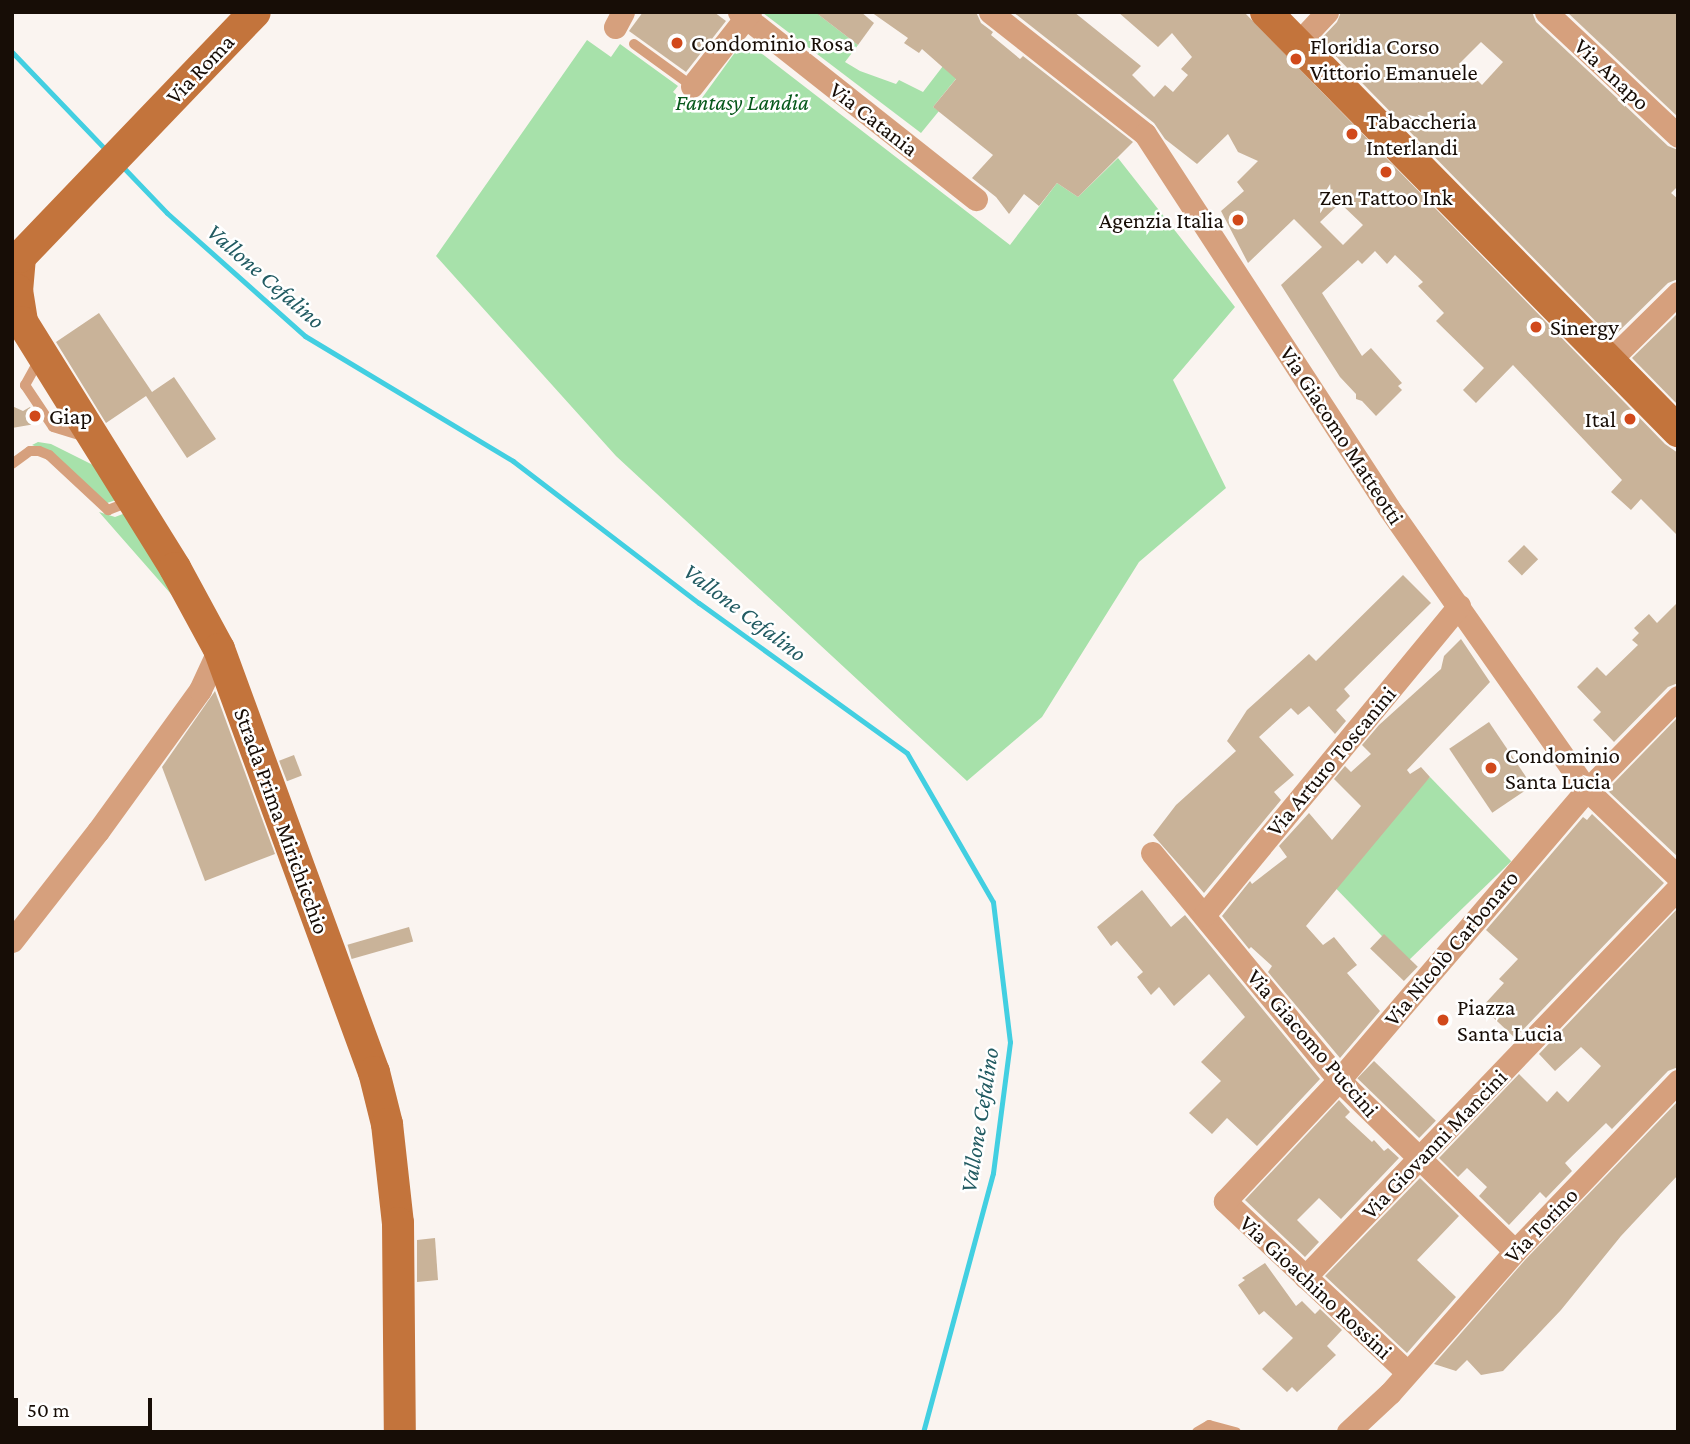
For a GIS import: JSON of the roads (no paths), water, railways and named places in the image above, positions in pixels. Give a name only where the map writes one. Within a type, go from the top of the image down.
[{"type":"main road","name":"Via Roma","points":[[16,256],[255,12]]},
{"type":"main road","points":[[1266,12],[1678,431]]},
{"type":"main road","name":"Strada Prima Mirichicchio","points":[[16,256],[22,323],[175,568],[219,649],[373,1072],[387,1124],[398,1223],[400,1432]]},
{"type":"street","name":"Via Giacomo Matteotti","points":[[990,12],[1145,134],[1388,507],[1587,790],[1678,877]]},
{"type":"street","points":[[1297,44],[1327,12]]},
{"type":"street","name":"Via Anapo","points":[[1546,12],[1678,136]]},
{"type":"street","points":[[692,86],[745,14]]},
{"type":"street","name":"Via Catania","points":[[745,14],[976,199]]},
{"type":"street","points":[[1609,361],[1678,292]]},
{"type":"street","name":"Via Arturo Toscanini","points":[[1203,915],[1459,606]]},
{"type":"street","points":[[12,941],[98,831],[200,690],[219,649]]},
{"type":"street","name":"Via Nicolò Carbonaro","points":[[1225,1201],[1339,1080],[1587,790],[1678,697]]},
{"type":"street","name":"Via Giacomo Puccini","points":[[1152,853],[1339,1080],[1516,1251]]},
{"type":"street","name":"Via Giovanni Mancini","points":[[1305,1278],[1678,888]]},
{"type":"street","name":"Via Torino","points":[[1348,1432],[1391,1393],[1516,1251],[1678,1081]]},
{"type":"street","name":"Via Gioachino Rossini","points":[[1225,1201],[1407,1372]]},
{"type":"lane","points":[[634,44],[692,86]]},
{"type":"lane","points":[[12,464],[30,451],[39,451],[49,455],[108,510],[133,500]]},
{"type":"lane","points":[[1197,1432],[1209,1424],[1236,1432]]},
{"type":"waterway","name":"Vallone Cefalino","points":[[12,52],[107,151]]},
{"type":"waterway","name":"Vallone Cefalino","points":[[121,165],[167,213],[305,336],[513,461],[699,603],[907,753],[993,902],[1010,1042],[993,1173],[923,1432]]},
{"type":"place","name":"Condominio Rosa","points":[[677,43]]},
{"type":"place","name":"Floridia Corso Vittorio Emanuele","points":[[1296,59]]},
{"type":"place","name":"Tabaccheria Interlandi","points":[[1352,134]]},
{"type":"place","name":"Zen Tattoo Ink","points":[[1386,172]]},
{"type":"place","name":"Agenzia Italia","points":[[1238,220]]},
{"type":"place","name":"Sinergy","points":[[1536,327]]},
{"type":"place","name":"Giap","points":[[35,416]]},
{"type":"place","name":"Ital","points":[[1630,419]]},
{"type":"place","name":"Condominio Santa Lucia","points":[[1491,768]]},
{"type":"place","name":"Piazza Santa Lucia","points":[[1443,1020]]},
{"type":"park label","name":"Fantasy Landia","points":[[742,102]]}]
